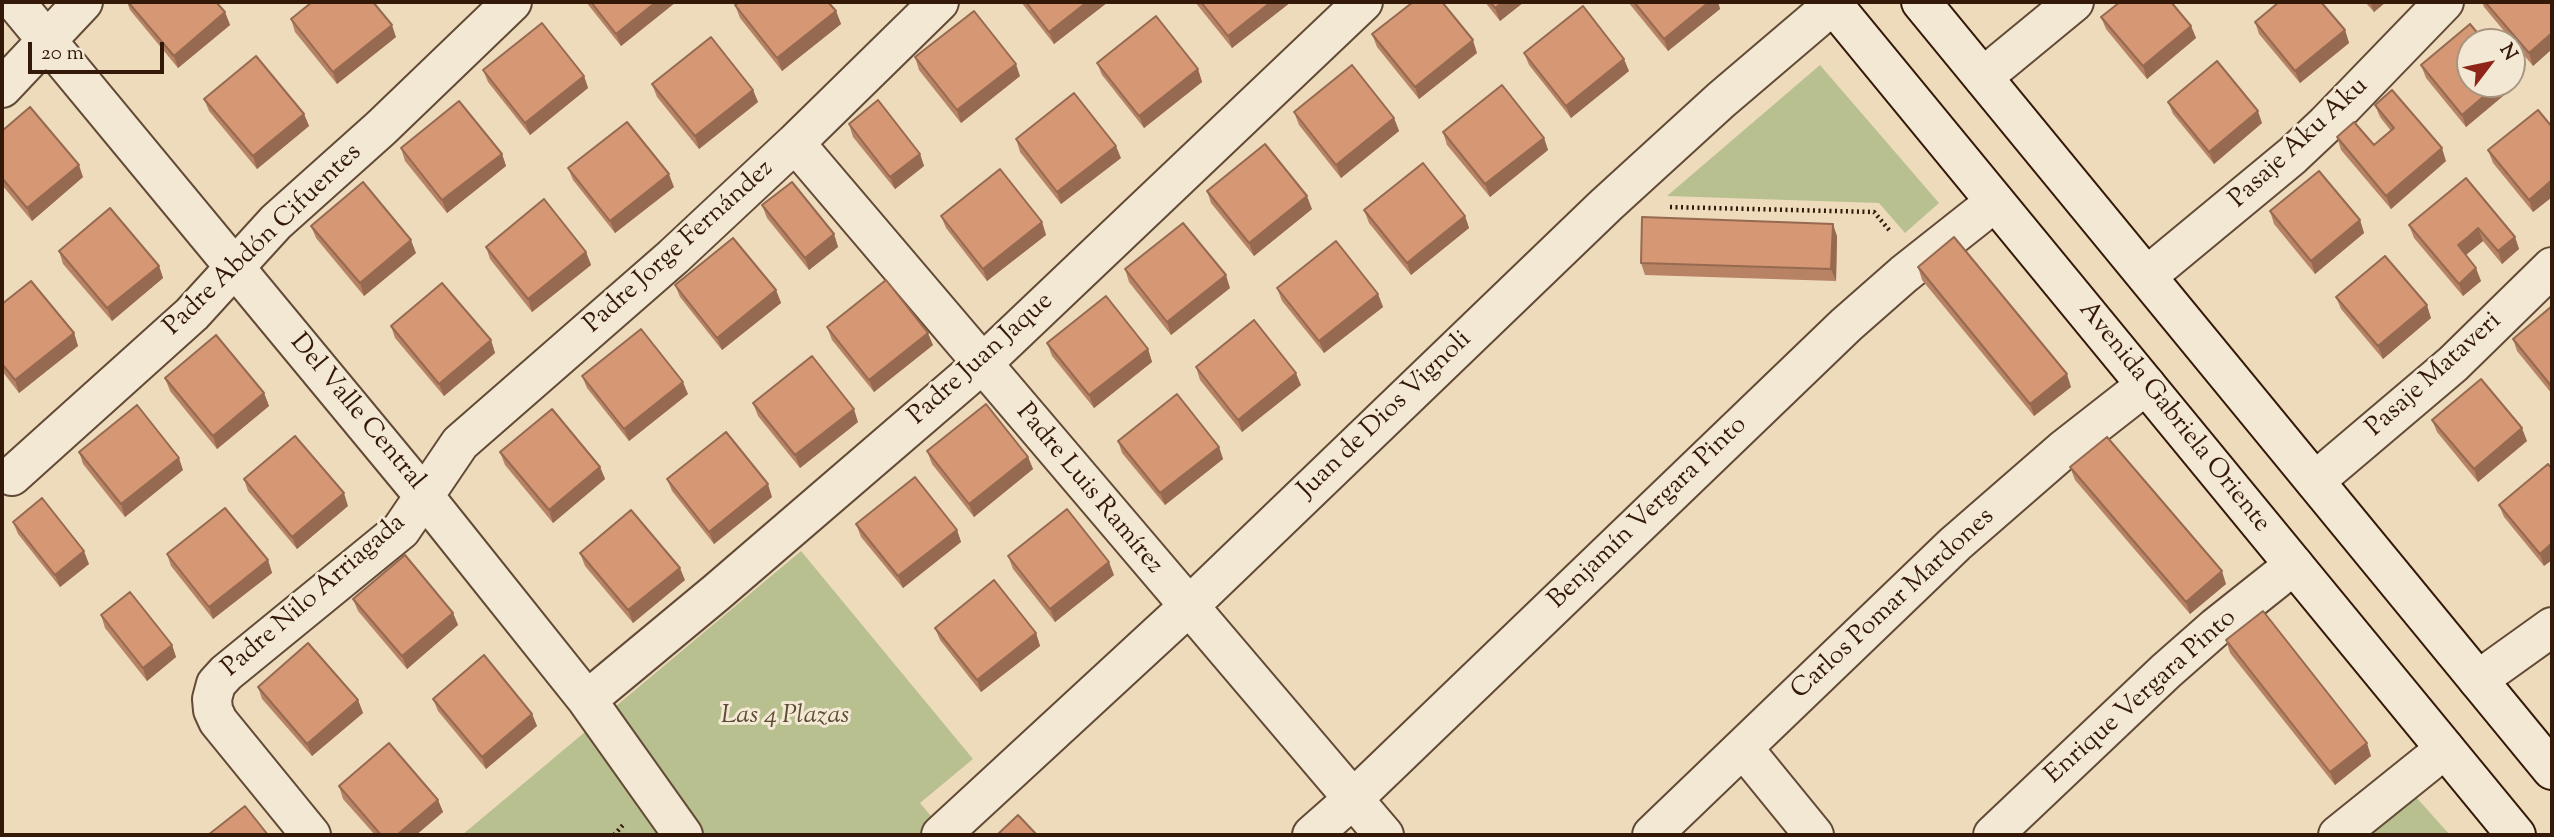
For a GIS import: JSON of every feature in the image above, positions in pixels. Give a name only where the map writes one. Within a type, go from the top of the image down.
[{"type":"street","name":"Del Valle Central","points":[[15,2],[424,496],[587,700],[683,835]]},
{"type":"street","points":[[2,88],[83,2]]},
{"type":"street","name":"Padre Abdón Cifuentes","points":[[12,476],[192,314],[275,222],[381,128],[512,2]]},
{"type":"street","name":"Padre Jorge Fernández","points":[[424,496],[460,443],[604,320],[795,143],[939,2]]},
{"type":"street","name":"Padre Juan Jaque","points":[[587,700],[982,364],[1363,2]]},
{"type":"street","points":[[1921,2],[2552,770]]},
{"type":"street","points":[[1983,77],[2074,2]]},
{"type":"street","name":"Pasaje Aku Aku","points":[[2147,276],[2309,140],[2444,2]]},
{"type":"street","name":"Avenida Gabriela Oriente","points":[[1833,3],[2516,835]]},
{"type":"street","name":"Juan de Dios Vignoli","points":[[944,834],[1188,607],[1606,205],[1833,3]]},
{"type":"street","name":"Padre Luis Ramírez","points":[[795,143],[1384,835]]},
{"type":"street","name":"Benjamín Vergara Pinto","points":[[1312,835],[1354,798],[1836,334],[1995,202]]},
{"type":"street","name":"Pasaje Mataveri","points":[[2315,481],[2453,365],[2552,267]]},
{"type":"street","name":"Carlos Pomar Mardones","points":[[1652,835],[1955,544],[2063,450],[2146,385]]},
{"type":"street","name":"Padre Nilo Arriagada","points":[[311,835],[218,722],[212,699],[216,684],[401,530],[424,496]]},
{"type":"street","name":"Enrique Vergara Pinto","points":[[1993,835],[2166,671],[2294,565]]},
{"type":"street","points":[[2478,680],[2552,627]]},
{"type":"street","points":[[1743,748],[1814,835]]},
{"type":"street","points":[[2338,835],[2445,749]]},
{"type":"path","points":[[1606,205],[1874,212],[1919,263]]},
{"type":"green space","points":[[1820,65],[1939,203],[1905,233],[1879,203],[1667,196]]},
{"type":"green space","name":"Las 4 Plazas","points":[[801,551],[973,759],[920,803],[947,835],[462,835]]},
{"type":"green space","points":[[2416,797],[2450,835],[2369,835]]},
{"type":"building","points":[[128,2],[216,2],[225,12],[174,56]]},
{"type":"building","points":[[312,2],[373,2],[392,25],[333,72],[291,19]]},
{"type":"building","points":[[591,2],[656,2],[616,34]]},
{"type":"building","points":[[740,2],[828,2],[836,11],[777,58],[735,5]]},
{"type":"building","points":[[1026,2],[1087,2],[1049,32]]},
{"type":"building","points":[[1201,2],[1271,2],[1228,36]]},
{"type":"building","points":[[1413,2],[1442,2],[1473,40],[1415,87],[1372,34]]},
{"type":"building","points":[[1490,2],[1503,2],[1495,8]]},
{"type":"building","points":[[1634,2],[1709,2],[1664,39]]},
{"type":"building","points":[[2120,2],[2171,2],[2191,26],[2143,66],[2101,17]]},
{"type":"building","points":[[2279,2],[2321,2],[2345,30],[2295,71],[2255,22]]},
{"type":"building","points":[[2485,2],[2552,2],[2552,33],[2529,53],[2526,50],[2526,28],[2507,28]]},
{"type":"building","points":[[1583,6],[1624,59],[1566,106],[1524,53]]},
{"type":"building","points":[[974,11],[1016,64],[957,110],[915,57]]},
{"type":"building","points":[[1156,16],[1198,69],[1139,116],[1097,63]]},
{"type":"building","points":[[542,23],[584,76],[525,123],[483,70]]},
{"type":"building","points":[[2456,36],[2456,98],[2482,98],[2462,115],[2421,65]]},
{"type":"building","points":[[711,37],[753,90],[695,136],[652,84]]},
{"type":"building","points":[[256,56],[304,114],[253,156],[204,99]]},
{"type":"building","points":[[2217,61],[2258,111],[2209,152],[2168,102]]},
{"type":"building","points":[[1352,65],[1394,118],[1336,165],[1294,112]]},
{"type":"building","points":[[1502,85],[1544,138],[1485,184],[1443,132]]},
{"type":"building","points":[[2392,90],[2442,148],[2386,196],[2337,137],[2354,122],[2374,145],[2394,128],[2375,105]]},
{"type":"building","points":[[1074,93],[1116,146],[1057,192],[1016,139]]},
{"type":"building","points":[[878,100],[920,154],[890,177],[849,124]]},
{"type":"building","points":[[459,101],[502,154],[442,200],[401,148]]},
{"type":"building","points":[[30,107],[79,165],[27,208],[2,178],[2,131]]},
{"type":"building","points":[[2538,110],[2552,127],[2552,180],[2529,200],[2488,150]]},
{"type":"building","points":[[627,122],[669,174],[610,221],[568,168]]},
{"type":"building","points":[[1265,144],[1307,196],[1249,243],[1207,191]]},
{"type":"building","points":[[1423,163],[1465,216],[1407,263],[1364,210]]},
{"type":"building","points":[[1000,169],[1042,222],[983,269],[941,216]]},
{"type":"building","points":[[2319,171],[2360,220],[2311,261],[2270,211]]},
{"type":"building","points":[[2466,178],[2515,237],[2498,251],[2478,228],[2458,245],[2476,268],[2459,284],[2409,225]]},
{"type":"building","points":[[363,182],[411,240],[360,283],[311,226]]},
{"type":"building","points":[[792,182],[834,234],[805,258],[762,205]]},
{"type":"building","points":[[544,199],[586,252],[528,299],[486,247]]},
{"type":"building","points":[[110,208],[159,266],[107,308],[59,251]]},
{"type":"building","points":[[1642,217],[1833,224],[1831,269],[1641,263]]},
{"type":"building","points":[[1183,223],[1226,275],[1167,322],[1125,269]]},
{"type":"building","points":[[1954,237],[2067,374],[2030,404],[1918,267]]},
{"type":"building","points":[[733,238],[776,290],[717,338],[675,285]]},
{"type":"building","points":[[1336,241],[1378,294],[1319,341],[1277,288]]},
{"type":"building","points":[[2385,256],[2427,305],[2378,346],[2336,297]]},
{"type":"building","points":[[886,280],[928,333],[869,380],[827,327]]},
{"type":"building","points":[[31,281],[74,333],[15,380],[2,364],[2,304]]},
{"type":"building","points":[[442,283],[491,340],[439,384],[391,326]]},
{"type":"building","points":[[1106,296],[1148,349],[1089,395],[1047,343]]},
{"type":"building","points":[[2552,306],[2552,387],[2513,339]]},
{"type":"building","points":[[1254,320],[1296,373],[1238,420],[1196,367]]},
{"type":"building","points":[[641,329],[683,382],[624,429],[582,376]]},
{"type":"building","points":[[216,335],[264,393],[213,436],[165,378]]},
{"type":"building","points":[[812,356],[854,409],[795,455],[753,403]]},
{"type":"building","points":[[2481,379],[2522,428],[2474,469],[2432,420]]},
{"type":"building","points":[[1177,394],[1219,447],[1160,493],[1118,441]]},
{"type":"building","points":[[986,404],[1028,457],[969,504],[927,451]]},
{"type":"building","points":[[137,405],[179,458],[121,504],[79,452]]},
{"type":"building","points":[[552,409],[600,467],[549,510],[500,452]]},
{"type":"building","points":[[726,432],[768,484],[709,532],[667,479]]},
{"type":"building","points":[[295,436],[344,493],[292,537],[244,479]]},
{"type":"building","points":[[2107,437],[2222,571],[2186,602],[2070,467]]},
{"type":"building","points":[[2548,464],[2552,469],[2552,543],[2540,554],[2499,505]]},
{"type":"building","points":[[915,477],[957,530],[898,576],[856,524]]},
{"type":"building","points":[[42,498],[84,551],[55,575],[13,522]]},
{"type":"building","points":[[225,508],[268,560],[209,607],[167,554]]},
{"type":"building","points":[[1067,509],[1109,562],[1050,609],[1008,556]]},
{"type":"building","points":[[631,510],[680,568],[628,610],[580,553]]},
{"type":"building","points":[[405,555],[453,613],[402,656],[353,599]]},
{"type":"building","points":[[994,580],[1036,633],[977,680],[935,628]]},
{"type":"building","points":[[130,592],[172,645],[143,668],[101,615]]},
{"type":"building","points":[[2263,611],[2367,743],[2330,772],[2226,640]]},
{"type":"building","points":[[308,643],[358,700],[307,744],[258,687]]},
{"type":"building","points":[[484,655],[532,714],[482,757],[433,699]]},
{"type":"building","points":[[389,743],[438,800],[397,835],[381,835],[339,786]]},
{"type":"building","points":[[245,806],[268,835],[208,835]]},
{"type":"building","points":[[1018,815],[1037,835],[997,835]]}]
